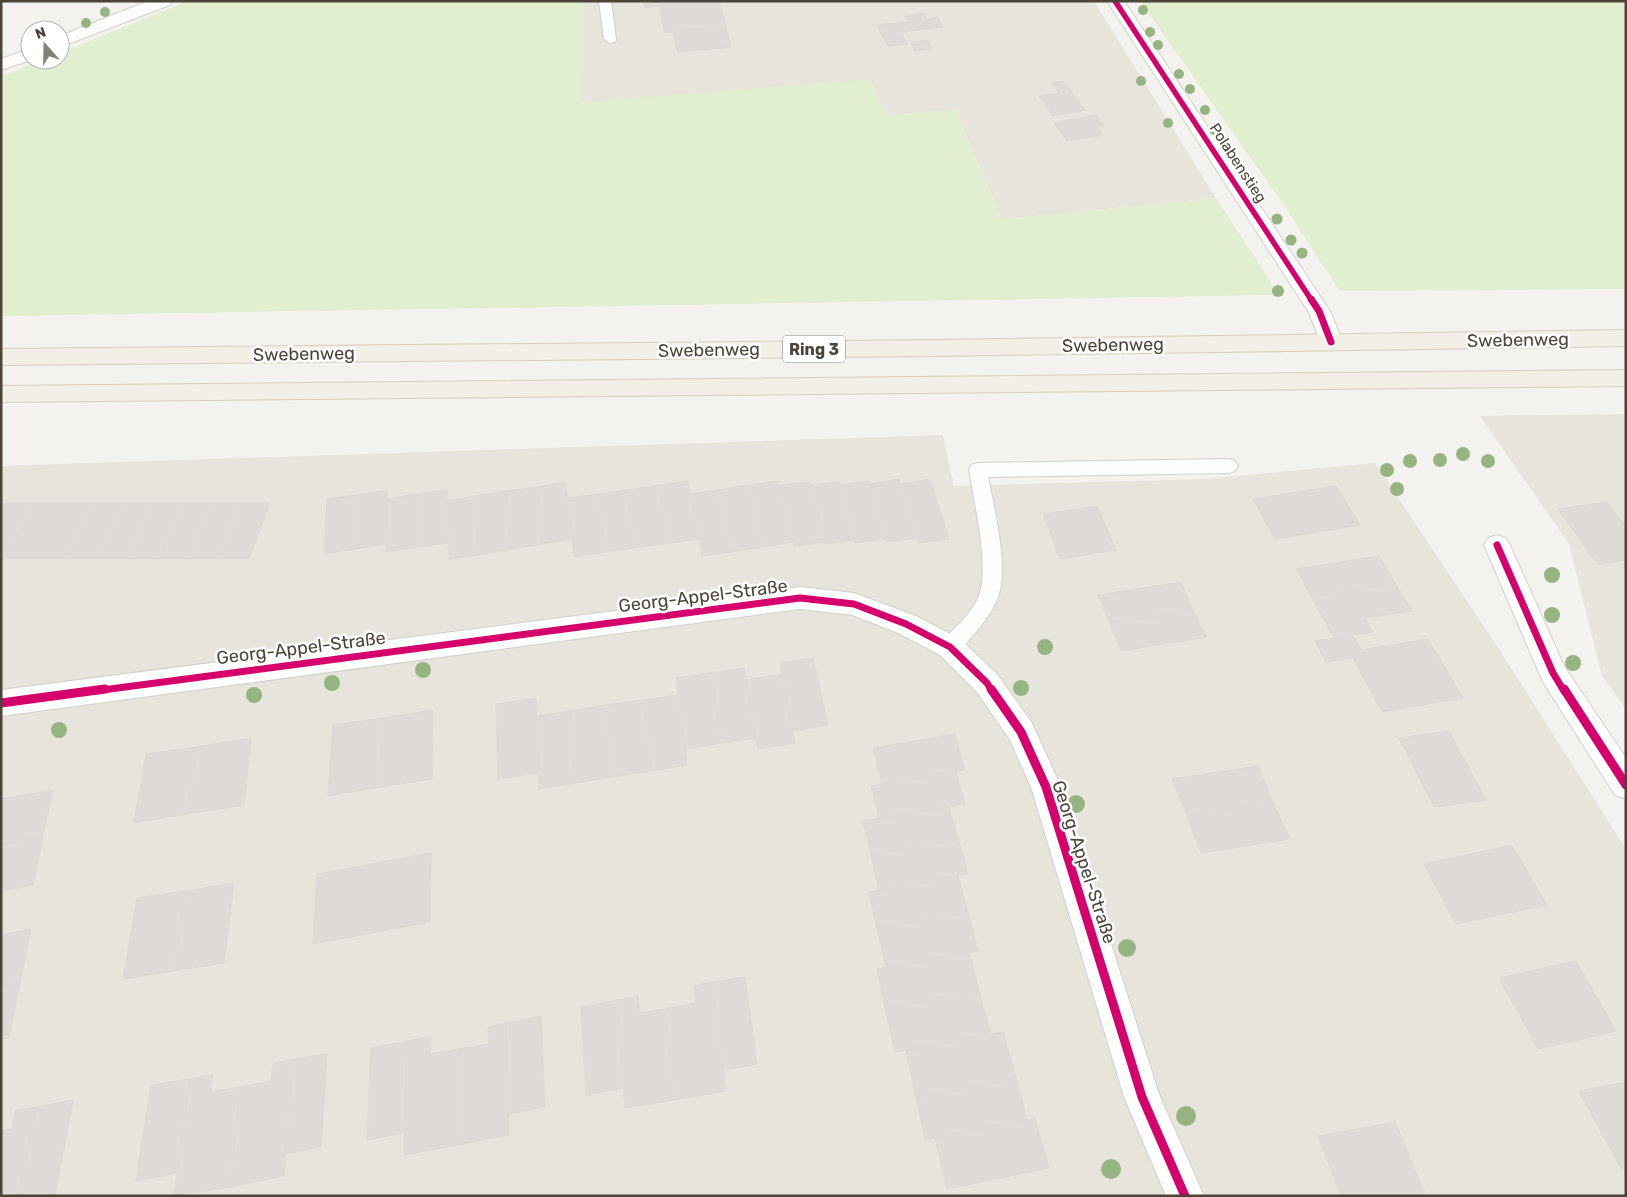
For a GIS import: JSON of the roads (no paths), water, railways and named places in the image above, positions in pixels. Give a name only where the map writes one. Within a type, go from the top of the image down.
[{"type":"main road","name":"Swebenweg","points":[[1,357],[1626,338]]},
{"type":"main road","name":"Swebenweg","points":[[1,394],[1626,378]]},
{"type":"street","points":[[70,38],[164,1]]},
{"type":"street","name":"Polabenstieg","points":[[1115,1],[1319,311],[1330,342]]},
{"type":"street","points":[[1,65],[20,58]]},
{"type":"street","points":[[1497,545],[1553,673],[1626,785]]},
{"type":"street","name":"Georg-Appel-Straße","points":[[1,703],[800,598],[854,604],[906,624],[950,647],[987,683],[1020,732],[1046,787],[1142,1098],[1185,1196]]},
{"type":"lane","points":[[605,1],[610,39]]},
{"type":"lane","points":[[950,647],[976,616],[990,594],[993,572],[978,470],[1229,466]]}]
